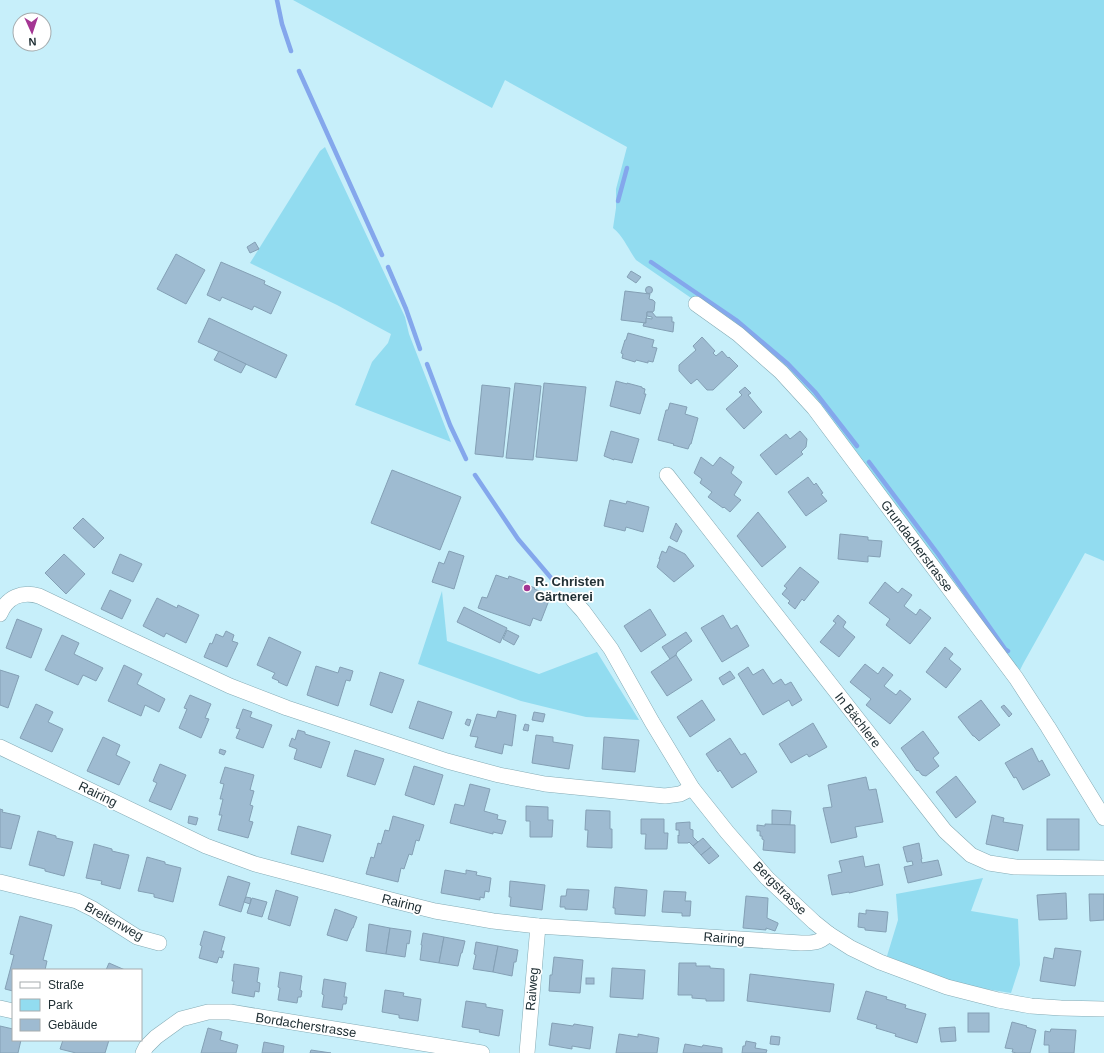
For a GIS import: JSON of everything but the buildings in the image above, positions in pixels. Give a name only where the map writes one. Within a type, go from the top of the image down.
[{"type":"street","name":"Grundacherstrasse","points":[[696,304],[738,334],[781,372],[814,408],[1016,678],[1104,818]]},
{"type":"street","name":"In Bächlere","points":[[667,475],[945,831],[955,841],[972,855],[988,863],[1015,867],[1104,868]]},
{"type":"street","points":[[0,614],[5,604],[15,597],[27,594],[39,596],[230,686],[280,706],[447,761],[498,775],[545,784],[665,796],[680,794],[692,788]]},
{"type":"street","name":"Bergstrasse","points":[[573,600],[611,649],[652,722],[692,788],[727,832],[767,878],[829,934],[851,948],[880,962],[947,988],[1030,1006],[1104,1009]]},
{"type":"street","name":"Rairing","points":[[0,747],[206,846],[255,864],[435,911],[493,921],[538,926],[801,943],[817,943],[829,934]]},
{"type":"street","name":"Breitenweg","points":[[0,882],[77,901],[93,909],[137,937],[159,943]]},
{"type":"street","name":"Raiweg","points":[[527,1053],[538,926]]},
{"type":"street","points":[[0,1008],[12,1011]]},
{"type":"street","name":"Bordacherstrasse","points":[[143,1053],[146,1047],[156,1037],[181,1019],[208,1012],[230,1012],[482,1053]]},
{"type":"green space","points":[[293,0],[1104,0],[1104,561],[1085,553],[1016,678],[814,408],[694,300],[636,260],[623,239],[613,228],[616,208],[616,189],[627,147],[505,80],[492,108]]},
{"type":"green space","points":[[325,147],[405,317],[409,334],[451,442],[355,405],[372,362],[388,343],[391,334],[337,305],[250,263],[320,151]]},
{"type":"green space","points":[[442,591],[447,641],[539,674],[597,652],[639,720],[586,717],[521,701],[418,664]]},
{"type":"green space","points":[[983,878],[971,911],[1018,919],[1020,965],[1011,993],[973,987],[934,976],[887,956],[898,920],[896,894]]},
{"type":"waterway","points":[[277,0],[282,24],[291,51]]},
{"type":"waterway","points":[[299,71],[382,255]]},
{"type":"waterway","points":[[618,201],[627,168]]},
{"type":"waterway","points":[[651,262],[736,320],[788,364],[815,392],[857,446]]},
{"type":"waterway","points":[[388,267],[406,309],[420,349]]},
{"type":"waterway","points":[[427,364],[450,425],[466,459]]},
{"type":"waterway","points":[[869,462],[938,554],[1005,649],[1008,651]]},
{"type":"waterway","points":[[475,475],[518,539],[552,579]]},
{"type":"place","name":"R. Christen Gärtnerei","points":[[527,588]]}]
